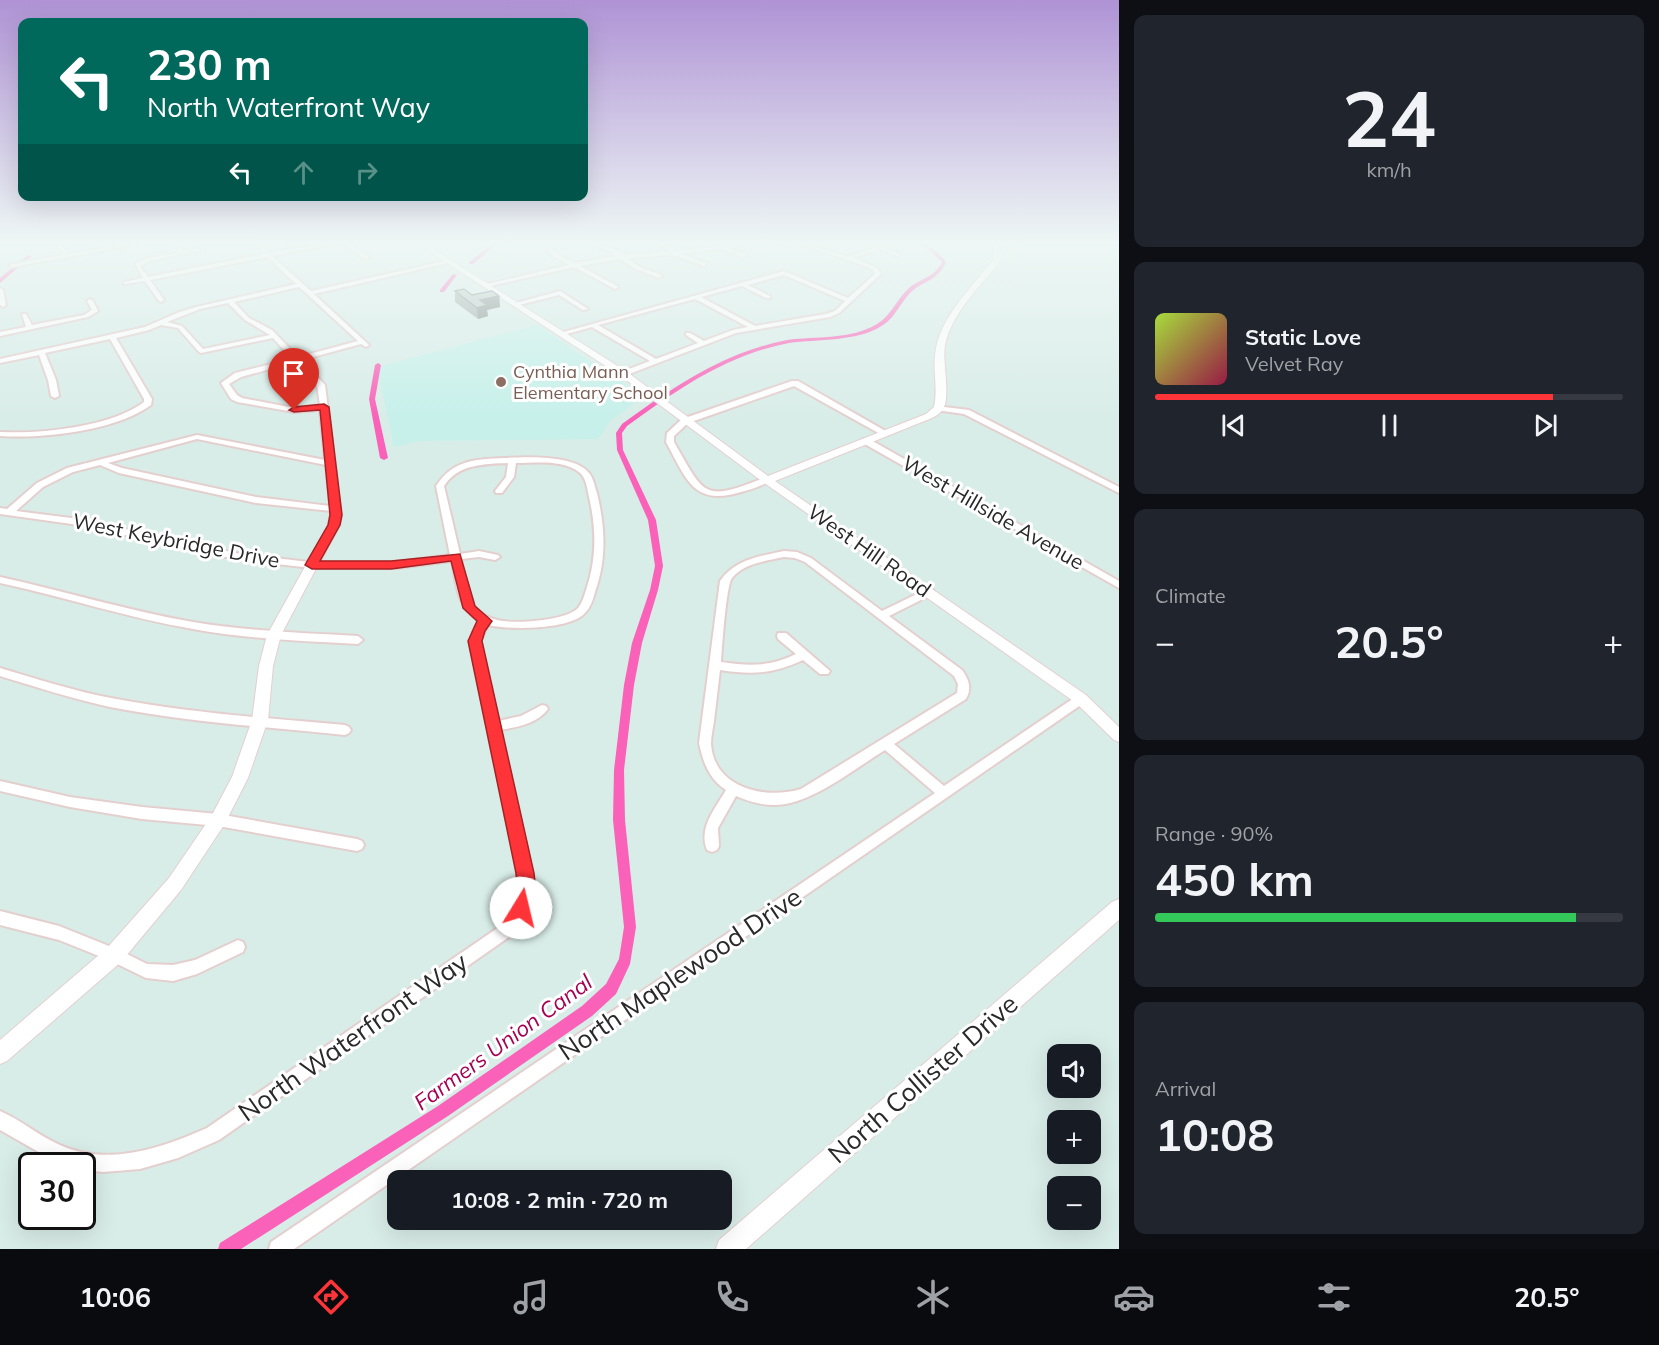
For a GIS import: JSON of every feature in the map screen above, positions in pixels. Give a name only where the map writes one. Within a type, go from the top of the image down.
[{"type":"street","points":[[0,334],[86,316],[94,311],[91,302]]},
{"type":"street","points":[[0,361],[112,337],[162,323],[179,314],[225,302]]},
{"type":"street","points":[[0,1054],[114,955],[175,884],[218,820],[240,778],[260,720],[266,666],[274,635],[334,525],[335,509],[321,385],[275,336],[241,314],[231,302]]},
{"type":"street","points":[[319,302],[365,344],[229,379],[225,383],[234,398],[240,400],[294,410],[324,407]]},
{"type":"street","name":"West Hill Road","points":[[512,302],[624,374],[767,480],[1081,699],[1119,736]]},
{"type":"street","points":[[515,304],[522,302]]},
{"type":"street","points":[[576,302],[585,309]]},
{"type":"street","points":[[562,333],[677,302]]},
{"type":"street","points":[[706,302],[753,327]]},
{"type":"street","points":[[624,374],[703,343],[753,327],[828,316],[847,302]]},
{"type":"street","points":[[939,408],[939,355],[953,318],[965,302]]},
{"type":"street","points":[[567,307],[579,304]]},
{"type":"street","points":[[24,315],[30,328]]},
{"type":"street","points":[[162,323],[180,327],[201,351],[275,336]]},
{"type":"street","points":[[594,325],[656,362]]},
{"type":"street","points":[[688,334],[703,343]]},
{"type":"street","points":[[0,441],[4,434],[47,434],[65,431],[144,408],[148,399],[112,337]]},
{"type":"street","points":[[41,352],[52,380],[55,396]]},
{"type":"street","points":[[885,433],[795,383],[685,421],[669,435],[670,442],[696,487],[705,493],[718,496],[731,495],[929,416],[939,408],[953,409],[966,412],[1119,490]]},
{"type":"street","points":[[5,512],[53,477],[100,462],[197,437],[330,463]]},
{"type":"street","name":"West Hillside Avenue","points":[[866,441],[1119,585]]},
{"type":"street","points":[[100,462],[119,470],[256,500],[299,507],[335,509]]},
{"type":"street","points":[[480,462],[512,462],[552,462],[576,466],[589,479],[600,524],[600,562],[585,606],[579,613],[566,619],[507,626],[485,621],[469,608],[440,486],[443,479],[464,465],[480,462]]},
{"type":"street","points":[[499,491],[510,477],[512,462]]},
{"type":"street","name":"West Keybridge Drive","points":[[5,512],[91,525],[240,557],[312,565],[391,565],[479,554],[495,557]]},
{"type":"street","points":[[784,554],[796,555],[808,560],[882,615],[958,673],[964,681],[965,689],[962,696],[795,798],[770,801],[757,799],[734,789],[714,772],[705,752],[725,581],[731,570],[746,563],[784,554]]},
{"type":"street","points":[[0,580],[49,590],[140,615],[195,626],[274,635],[358,640]]},
{"type":"street","points":[[882,615],[929,592]]},
{"type":"street","name":"North Waterfront Way","points":[[0,1120],[65,1156],[104,1164],[145,1160],[182,1148],[213,1134],[504,932],[521,908],[526,891],[525,873],[475,641],[485,621]]},
{"type":"street","points":[[782,636],[824,671]]},
{"type":"street","points":[[714,665],[763,671],[804,655]]},
{"type":"street","points":[[0,672],[65,692],[124,705],[199,716],[260,720],[345,730]]},
{"type":"street","name":"North Maplewood Drive","points":[[278,1249],[1081,699]]},
{"type":"street","points":[[494,726],[524,721],[535,716],[542,709]]},
{"type":"street","points":[[885,743],[944,793]]},
{"type":"street","points":[[0,786],[81,804],[142,813],[218,820],[357,845]]},
{"type":"street","points":[[712,846],[711,827],[734,789]]},
{"type":"street","name":"North Collister Drive","points":[[728,1249],[1119,908]]},
{"type":"street","points":[[0,918],[59,933],[114,955],[146,971],[173,973],[197,967],[238,947]]},
{"type":"shaded area","name":"Cynthia Mann Elementary School","points":[[538,325],[643,397],[610,421],[598,439],[419,441],[394,447],[377,367]]},
{"type":"building","points":[[470,302],[483,302],[487,305],[477,308]]},
{"type":"waterway","name":"Farmers Union Canal","points":[[226,1249],[443,1111],[587,1011],[611,989],[625,960],[630,927],[619,820],[619,770],[629,685],[637,643],[659,566],[652,520],[620,450],[619,433],[624,425],[661,399],[700,374],[721,364],[764,347],[786,342],[851,335],[872,329],[888,318],[900,302]]},
{"type":"waterway","points":[[378,365],[372,399],[384,458]]},
{"type":"place","name":"Cynthia Mann Elementary School","points":[[501,382]]},
{"type":"route","points":[[294,410],[324,407],[330,454],[336,515],[334,525],[312,565],[330,567],[391,565],[456,557],[465,600],[475,615],[485,621],[475,641],[525,873],[526,891],[521,908]]}]
